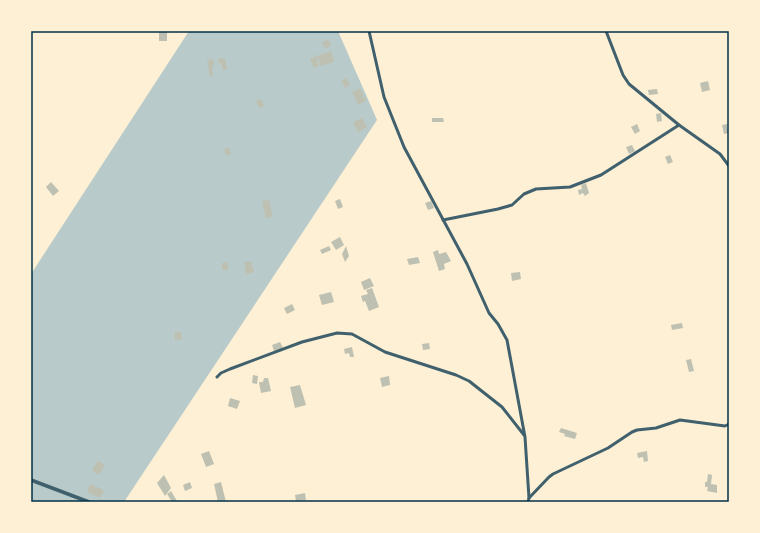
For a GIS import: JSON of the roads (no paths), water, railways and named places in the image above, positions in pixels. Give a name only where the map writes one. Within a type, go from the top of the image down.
[{"type":"street","points":[[369,31],[388,110],[404,147],[467,264],[489,313],[498,324],[507,340],[526,437],[528,500]]},
{"type":"street","points":[[606,31],[623,75],[629,84],[679,125],[720,154],[729,166]]},
{"type":"street","points":[[443,220],[498,209],[512,205],[524,194],[536,189],[570,187],[601,175],[679,125]]},
{"type":"street","points":[[218,377],[230,369],[302,342],[338,333],[352,334],[384,352],[456,375],[469,381],[502,407],[526,437]]},
{"type":"street","points":[[528,500],[553,474],[608,448],[632,432],[656,428],[680,420],[725,426],[729,424]]},
{"type":"street","points":[[31,480],[89,502]]}]
